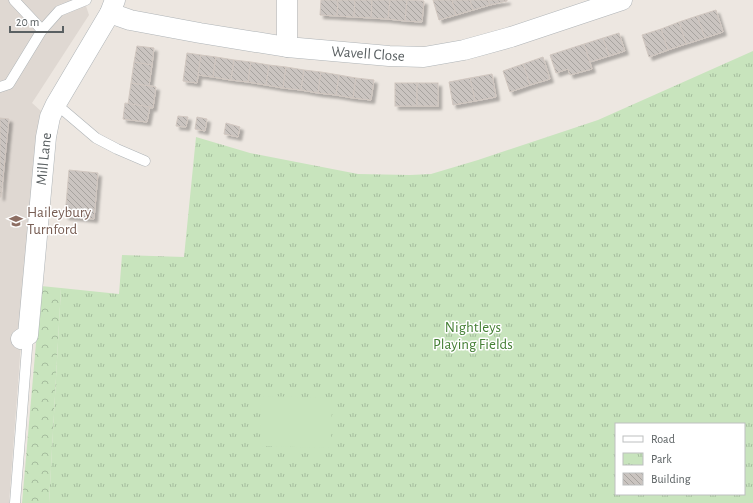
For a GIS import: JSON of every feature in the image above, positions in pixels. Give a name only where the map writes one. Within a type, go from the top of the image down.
[{"type":"street","points":[[287,0],[287,47]]},
{"type":"street","name":"Wavell Close","points":[[111,4],[130,20],[287,47],[389,56],[424,56],[464,50],[511,37],[601,4],[622,0]]},
{"type":"street","name":"Mill Lane","points":[[25,337],[46,137],[50,117],[111,4]]},
{"type":"lane","points":[[14,0],[42,30]]},
{"type":"lane","points":[[0,87],[9,84],[42,30],[59,11],[86,0]]},
{"type":"lane","points":[[56,104],[96,138],[117,149],[146,161]]},
{"type":"lane","name":"Mill Lane","points":[[15,503],[25,337]]},
{"type":"shaded area","name":"Haileybury Turnford","points":[[0,0],[84,0],[89,15],[32,103],[42,112],[22,329],[9,503],[0,503]]},
{"type":"green space","name":"Nightleys Playing Fields","points":[[753,51],[753,503],[49,503],[61,288],[119,294],[122,255],[184,257],[196,137],[250,153],[358,174],[431,174],[598,120]]},
{"type":"green space","points":[[41,286],[61,288],[49,503],[22,503]]},
{"type":"green space","points":[[261,396],[332,398],[331,448],[260,446]]},
{"type":"building","points":[[321,0],[338,0],[337,16],[320,15]]},
{"type":"building","points":[[338,0],[355,0],[354,17],[337,16]]},
{"type":"building","points":[[355,0],[372,0],[371,18],[354,17]]},
{"type":"building","points":[[372,0],[390,0],[388,19],[371,18]]},
{"type":"building","points":[[390,0],[407,0],[405,21],[388,19]]},
{"type":"building","points":[[407,0],[424,1],[422,22],[405,21]]},
{"type":"building","points":[[433,0],[452,0],[456,15],[439,20]]},
{"type":"building","points":[[452,0],[470,0],[473,10],[456,15]]},
{"type":"building","points":[[470,0],[488,0],[490,5],[473,10]]},
{"type":"building","points":[[488,0],[507,0],[507,1],[490,5]]},
{"type":"building","points":[[716,10],[723,32],[705,38],[697,16]]},
{"type":"building","points":[[697,16],[705,38],[686,44],[679,22]]},
{"type":"building","points":[[679,22],[686,44],[668,50],[661,29]]},
{"type":"building","points":[[661,29],[668,50],[649,57],[642,35]]},
{"type":"building","points":[[619,33],[625,51],[609,56],[603,38]]},
{"type":"building","points":[[603,38],[609,56],[590,62],[584,44]]},
{"type":"building","points":[[584,44],[592,69],[570,75],[568,69],[556,73],[550,55]]},
{"type":"building","points":[[137,46],[154,48],[152,65],[134,62]]},
{"type":"building","points":[[187,53],[201,55],[197,83],[183,81]]},
{"type":"building","points":[[201,55],[216,57],[213,77],[198,75]]},
{"type":"building","points":[[216,57],[234,60],[231,80],[213,77]]},
{"type":"building","points":[[543,57],[550,79],[530,85],[523,64]]},
{"type":"building","points":[[234,60],[251,62],[248,82],[231,80]]},
{"type":"building","points":[[134,62],[152,65],[149,86],[131,83]]},
{"type":"building","points":[[251,62],[269,65],[266,85],[248,82]]},
{"type":"building","points":[[523,64],[530,85],[510,92],[503,71]]},
{"type":"building","points":[[269,65],[286,67],[283,88],[266,85]]},
{"type":"building","points":[[286,67],[304,70],[301,90],[283,88]]},
{"type":"building","points":[[304,70],[321,72],[318,93],[301,90]]},
{"type":"building","points":[[321,72],[339,75],[336,95],[318,93]]},
{"type":"building","points":[[492,74],[496,97],[475,101],[470,78]]},
{"type":"building","points":[[339,75],[356,78],[353,98],[336,95]]},
{"type":"building","points":[[356,78],[374,80],[371,100],[353,98]]},
{"type":"building","points":[[470,78],[475,101],[453,105],[449,82]]},
{"type":"building","points":[[131,83],[156,87],[153,108],[128,104]]},
{"type":"building","points":[[395,83],[417,83],[417,106],[395,106]]},
{"type":"building","points":[[417,83],[438,83],[438,106],[417,106]]},
{"type":"building","points":[[125,103],[150,107],[147,122],[123,119]]},
{"type":"building","points":[[178,116],[188,117],[186,127],[176,126]]},
{"type":"building","points":[[197,117],[207,119],[205,131],[195,129]]},
{"type":"building","points":[[0,118],[9,119],[1,197],[0,197]]},
{"type":"building","points":[[226,123],[240,127],[238,137],[224,134]]},
{"type":"building","points":[[69,170],[98,173],[94,219],[65,216]]},
{"type":"place","name":"Haileybury Turnford","points":[[16,221]]}]
